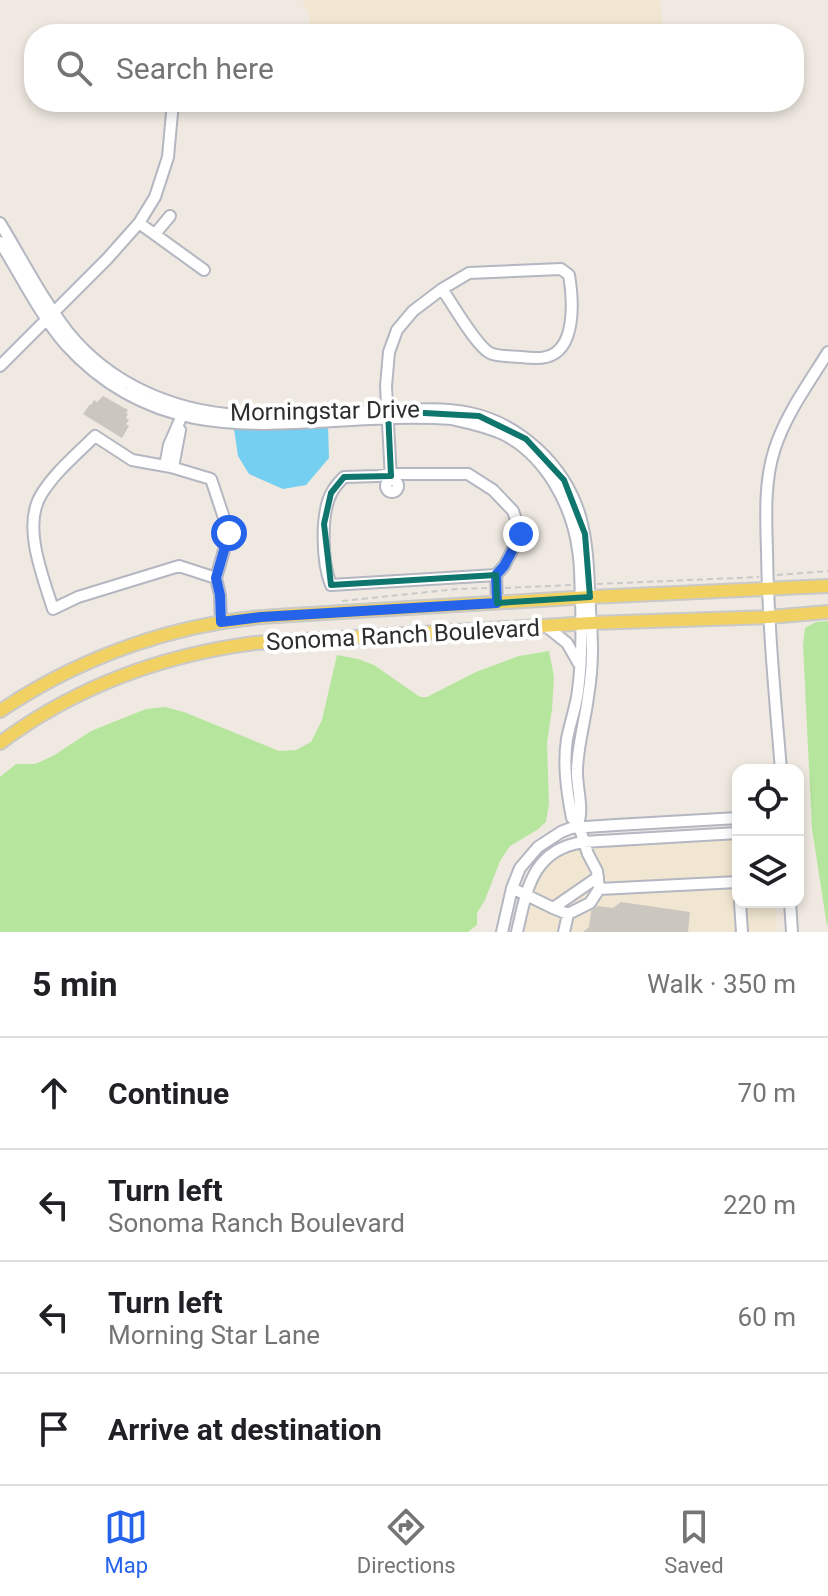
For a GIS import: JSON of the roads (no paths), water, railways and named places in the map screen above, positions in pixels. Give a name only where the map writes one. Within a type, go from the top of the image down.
[{"type":"main road","name":"Sonoma Ranch Boulevard","points":[[0,711],[50,680],[93,660],[152,638],[221,622],[497,603],[828,586]]},
{"type":"main road","name":"Sonoma Ranch Boulevard","points":[[0,743],[46,712],[103,683],[162,662],[225,647],[828,612]]},
{"type":"main road","points":[[221,622],[225,647]]},
{"type":"street","points":[[0,366],[139,223],[155,197],[168,157],[172,112]]},
{"type":"street","points":[[155,234],[170,216]]},
{"type":"street","name":"Morningstar Drive","points":[[0,223],[50,315]]},
{"type":"street","points":[[139,223],[204,270]]},
{"type":"street","name":"Morningstar Drive","points":[[0,242],[50,315],[77,342],[113,373],[183,412],[388,415],[445,410],[479,416],[517,433],[546,457],[564,480],[579,512],[586,543],[586,624]]},
{"type":"street","points":[[391,476],[386,386],[389,352],[397,330],[413,311],[442,289],[469,273],[561,269],[569,275],[572,293],[570,330],[563,345],[549,357],[491,354],[481,345],[442,289]]},
{"type":"street","points":[[781,764],[767,590],[769,473],[774,451],[790,414],[828,352]]},
{"type":"street","points":[[169,466],[169,445],[183,412]]},
{"type":"street","points":[[213,577],[179,566],[78,597],[53,609],[34,545],[35,508],[56,475],[95,436],[132,460],[169,466],[211,479],[229,533],[213,577],[220,595],[221,622]]},
{"type":"street","points":[[496,575],[331,585],[325,571],[324,524],[331,493],[344,477],[468,474],[493,490],[513,511],[521,534],[496,575],[497,603]]},
{"type":"street","points":[[512,888],[568,914],[590,903],[599,889],[598,877],[579,825],[577,768],[582,699],[579,664],[586,624]]},
{"type":"street","points":[[582,699],[592,654],[586,624]]},
{"type":"street","points":[[547,627],[567,643],[579,664]]},
{"type":"street","points":[[502,932],[520,868],[538,847],[561,832],[579,825],[732,818]]},
{"type":"street","points":[[517,932],[533,874],[558,849],[583,842],[732,833]]},
{"type":"street","points":[[553,908],[598,877]]},
{"type":"street","points":[[599,889],[732,882]]},
{"type":"street","points":[[740,908],[742,932]]},
{"type":"street","points":[[790,908],[792,932]]},
{"type":"street","points":[[564,932],[568,914]]},
{"type":"water","points":[[328,426],[329,458],[306,485],[283,489],[249,474],[238,456],[234,429]]}]
